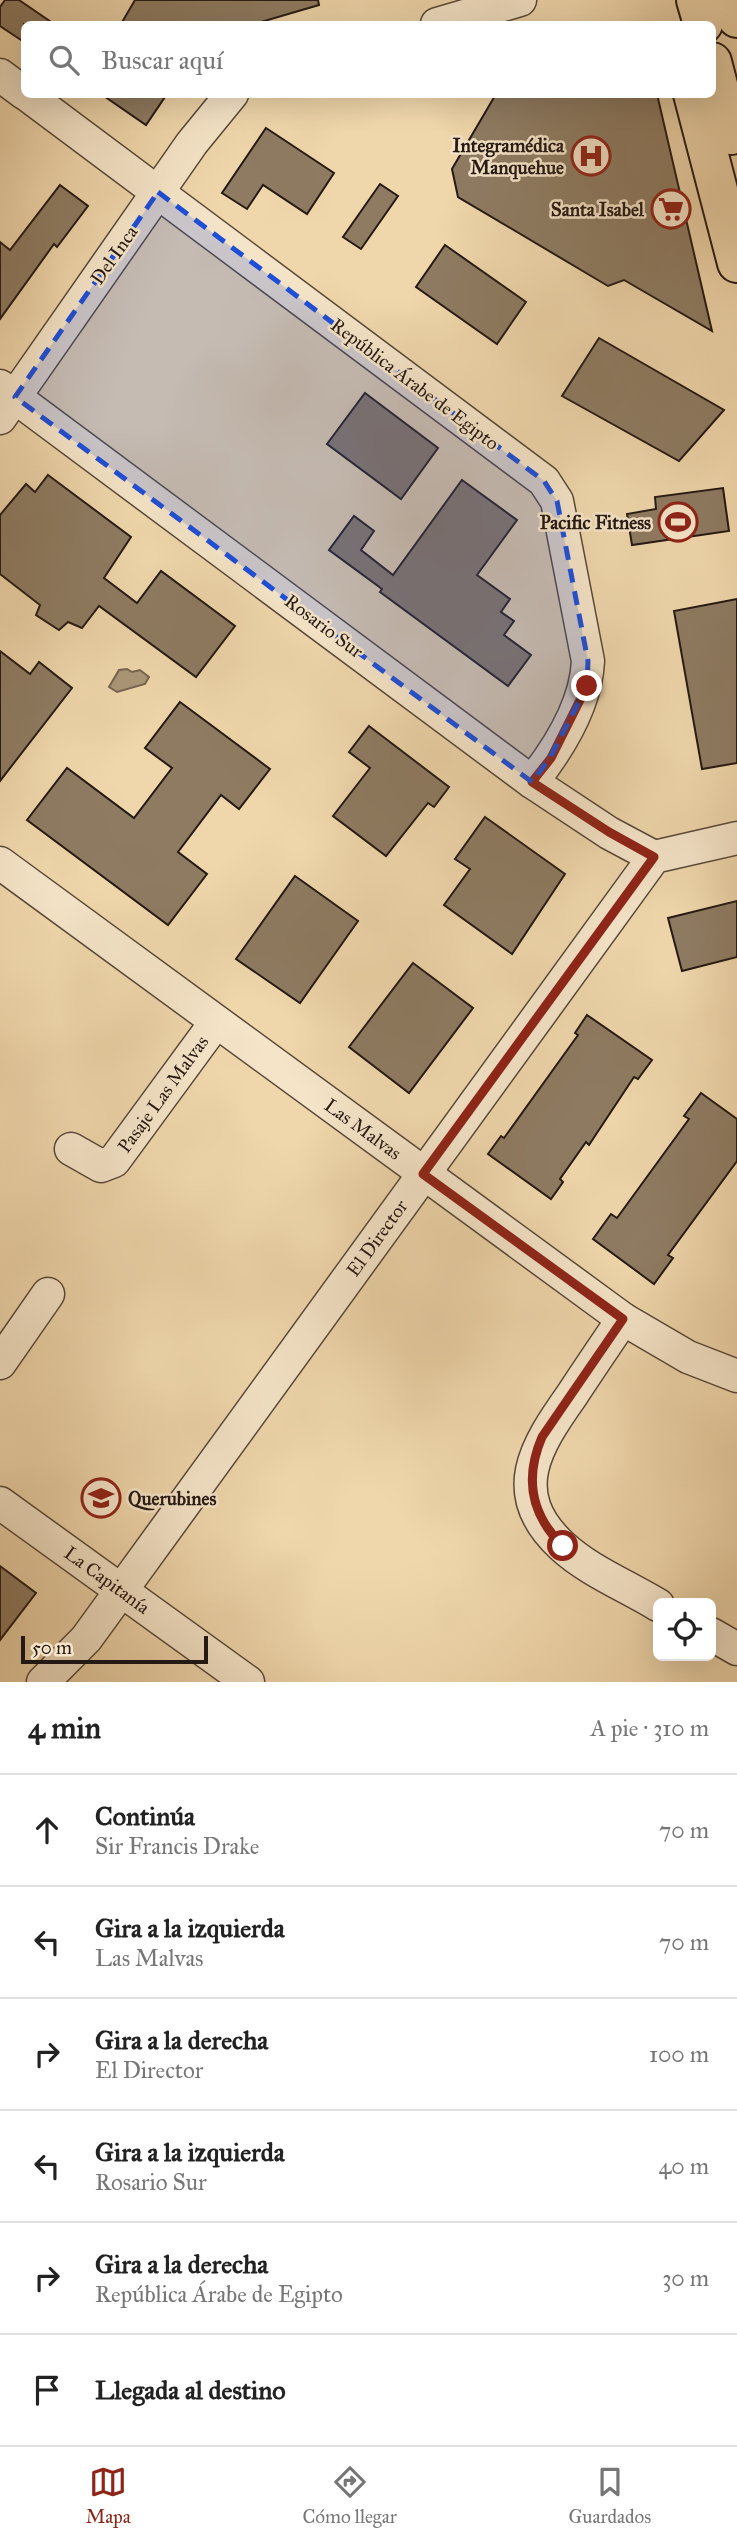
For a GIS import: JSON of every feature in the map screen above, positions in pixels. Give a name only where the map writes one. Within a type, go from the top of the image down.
[{"type":"main road","points":[[669,0],[674,21]]},
{"type":"main road","points":[[696,0],[702,21]]},
{"type":"main road","points":[[732,0],[737,18]]},
{"type":"main road","points":[[716,77],[737,156]]},
{"type":"main road","points":[[694,98],[737,263]]},
{"type":"street","points":[[447,21],[520,0]]},
{"type":"street","name":"República Árabe de Egipto","points":[[0,75],[21,91]]},
{"type":"street","name":"República Árabe de Egipto","points":[[30,98],[544,481],[557,501],[588,661],[587,686],[551,758],[532,782]]},
{"type":"street","name":"Del Inca","points":[[5,400],[192,143],[229,98]]},
{"type":"street","name":"Rosario Sur","points":[[5,400],[532,782],[609,832],[654,857]]},
{"type":"street","points":[[654,857],[737,838]]},
{"type":"street","name":"El Director","points":[[43,1682],[72,1656],[122,1590],[654,857]]},
{"type":"street","name":"Las Malvas","points":[[0,863],[623,1319],[688,1357],[737,1376]]},
{"type":"street","name":"Pasaje Las Malvas","points":[[71,1149],[101,1166],[114,1161],[216,1022]]},
{"type":"street","points":[[0,1363],[48,1294]]},
{"type":"street","points":[[623,1319],[542,1437],[532,1468],[531,1484],[540,1519],[563,1546],[653,1602]]},
{"type":"street","name":"La Capitanía","points":[[0,1503],[248,1682]]},
{"type":"street","points":[[716,1637],[737,1649]]},
{"type":"highlighted area","points":[[158,192],[544,481],[557,501],[588,661],[587,686],[550,758],[532,782],[15,397]]},
{"type":"shaded area","points":[[127,669],[132,672],[140,670],[149,677],[145,684],[117,692],[109,687],[119,670]]},
{"type":"building","points":[[5,0],[19,0],[50,21],[21,21],[21,40],[0,26],[0,7]]},
{"type":"building","points":[[135,0],[318,0],[319,5],[264,21],[123,21]]},
{"type":"building","points":[[107,98],[164,98],[146,125]]},
{"type":"building","points":[[494,98],[658,98],[712,331],[624,280],[608,286],[458,197],[452,169]]},
{"type":"building","points":[[266,128],[334,173],[307,214],[263,185],[247,209],[222,193]]},
{"type":"building","points":[[380,184],[398,196],[361,249],[343,237]]},
{"type":"building","points":[[60,185],[88,206],[57,247],[54,244],[0,319],[0,242],[10,250]]},
{"type":"building","points":[[445,245],[526,302],[497,344],[416,287]]},
{"type":"building","points":[[599,338],[724,410],[679,461],[562,396]]},
{"type":"building","points":[[365,393],[438,448],[401,499],[327,444]]},
{"type":"building","points":[[48,475],[131,537],[104,578],[137,603],[161,571],[235,626],[196,677],[99,606],[82,628],[68,622],[59,630],[36,615],[40,605],[0,574],[0,515],[26,484],[35,492]]},
{"type":"building","points":[[462,480],[517,520],[477,575],[510,599],[501,612],[514,621],[504,635],[531,655],[508,686],[380,592],[382,589],[329,550],[354,516],[374,531],[361,550],[393,575]]},
{"type":"building","name":"Pacific Fitness","points":[[723,488],[729,531],[632,545],[627,514],[656,509],[655,497]]},
{"type":"building","points":[[737,599],[737,763],[702,769],[674,611]]},
{"type":"building","points":[[0,651],[30,674],[39,662],[72,688],[0,781]]},
{"type":"building","points":[[180,702],[270,769],[239,809],[221,795],[178,852],[207,874],[168,925],[27,820],[67,768],[134,818],[172,768],[145,748]]},
{"type":"building","points":[[369,726],[449,787],[434,807],[428,803],[386,856],[333,816],[370,768],[349,752]]},
{"type":"building","points":[[485,817],[565,874],[512,954],[444,905],[470,869],[455,859]]},
{"type":"building","points":[[295,876],[358,921],[300,1003],[236,959]]},
{"type":"building","points":[[737,901],[737,957],[682,971],[668,918]]},
{"type":"building","points":[[413,963],[473,1008],[409,1093],[349,1047]]},
{"type":"building","points":[[587,1015],[652,1060],[638,1079],[634,1077],[589,1145],[586,1142],[560,1179],[563,1182],[551,1199],[488,1154],[501,1136],[504,1138],[578,1035],[575,1033]]},
{"type":"building","points":[[701,1093],[737,1119],[737,1161],[668,1255],[673,1258],[654,1284],[593,1239],[611,1214],[617,1218],[689,1119],[684,1116]]},
{"type":"building","points":[[0,1566],[36,1593],[0,1640]]},
{"type":"place","name":"Integramédica Manquehue","points":[[591,156]]},
{"type":"place","name":"Santa Isabel","points":[[671,209]]},
{"type":"place","name":"Pacific Fitness","points":[[678,522]]},
{"type":"place","name":"Querubines","points":[[101,1498]]},
{"type":"route","points":[[563,1546],[550,1534],[540,1519],[534,1502],[531,1484],[536,1452],[542,1437],[623,1319],[423,1174],[654,857],[609,832],[532,782],[551,758],[587,686]]}]
